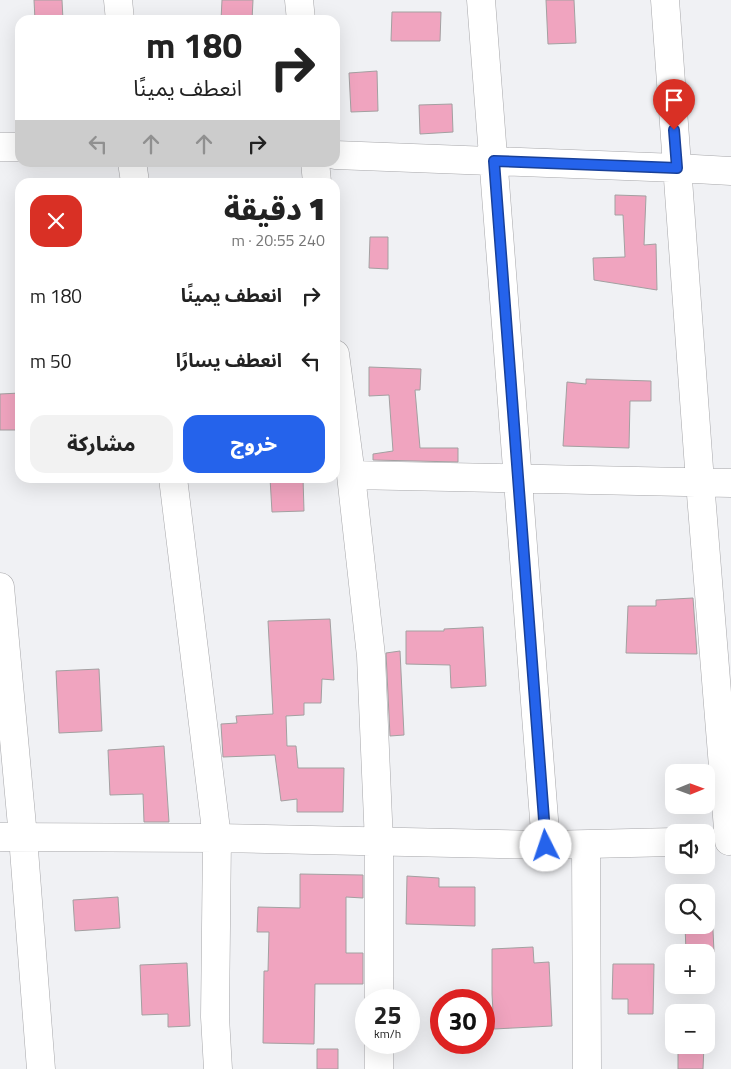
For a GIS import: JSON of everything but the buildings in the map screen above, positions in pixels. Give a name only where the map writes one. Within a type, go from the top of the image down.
[{"type":"street","points":[[118,0],[120,15]]},
{"type":"street","points":[[298,0],[300,15]]},
{"type":"street","points":[[481,0],[546,846]]},
{"type":"street","points":[[665,0],[700,482],[722,841]]},
{"type":"street","points":[[0,147],[15,147]]},
{"type":"street","points":[[340,156],[731,171]]},
{"type":"street","points":[[340,392],[371,656],[379,843],[379,989]]},
{"type":"street","points":[[351,475],[731,483]]},
{"type":"street","points":[[174,483],[217,838],[214,1017],[218,1069]]},
{"type":"street","points":[[0,587],[12,837],[40,1069]]},
{"type":"street","points":[[12,837],[217,838],[546,846],[665,842]]},
{"type":"street","points":[[586,845],[587,1069]]},
{"type":"street","points":[[379,1054],[379,1069]]},
{"type":"route","points":[[546,846],[494,161],[677,168],[674,130]]}]
